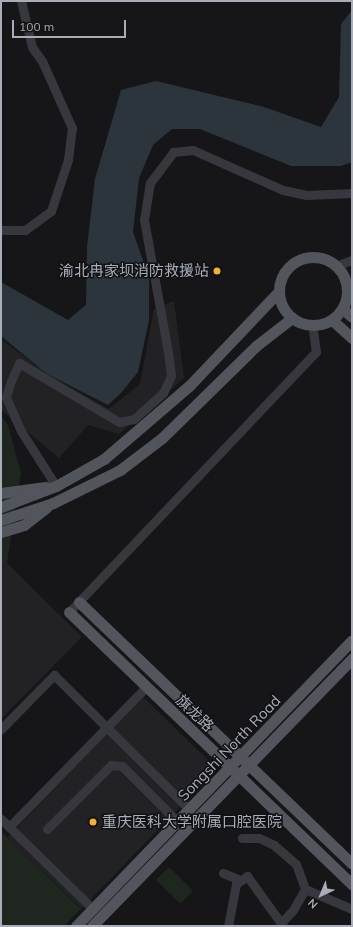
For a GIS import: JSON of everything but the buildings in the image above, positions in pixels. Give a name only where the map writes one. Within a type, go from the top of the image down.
[{"type":"main road","points":[[1,508],[56,486],[104,459],[189,386],[279,291],[286,270],[305,258],[327,260],[336,266],[347,286],[342,308],[332,320],[312,325],[292,318],[281,301],[279,291]]},
{"type":"main road","points":[[342,308],[352,317]]},
{"type":"main road","points":[[1,520],[53,503],[120,470],[162,438],[256,346],[292,318]]},
{"type":"main road","points":[[332,320],[352,338]]},
{"type":"main road","points":[[1,493],[56,486]]},
{"type":"main road","points":[[1,532],[24,525],[53,503]]},
{"type":"main road","points":[[79,602],[352,864]]},
{"type":"main road","name":"旗龙路","points":[[69,612],[239,778],[352,884]]},
{"type":"main road","name":"Songshi North Road","points":[[76,926],[230,769],[352,640]]},
{"type":"main road","name":"Songshi North Road","points":[[92,926],[250,767],[352,659]]},
{"type":"street","points":[[1,230],[25,230],[51,210],[68,160],[72,128],[42,61],[32,47],[21,1]]},
{"type":"street","points":[[56,486],[21,431],[6,397],[11,381],[19,363],[119,422],[134,419],[163,392],[171,376],[144,220],[150,182],[173,152],[193,150],[283,190],[306,195],[352,193]]},
{"type":"street","points":[[336,266],[352,260]]},
{"type":"street","points":[[69,612],[316,352],[312,325]]},
{"type":"street","points":[[1,729],[54,675],[190,810]]},
{"type":"street","points":[[9,827],[146,687]]},
{"type":"street","points":[[47,829],[111,765],[122,766],[178,822]]},
{"type":"street","points":[[1,819],[93,909]]},
{"type":"street","points":[[223,873],[238,879],[251,879],[282,924],[294,910],[305,889],[296,864],[284,852],[258,838],[242,838]]},
{"type":"street","points":[[228,926],[238,879]]},
{"type":"street","points":[[305,889],[352,908]]},
{"type":"shaded area","points":[[352,10],[352,162],[341,166],[291,166],[200,129],[172,129],[153,145],[139,178],[133,232],[149,277],[149,320],[138,372],[121,393],[108,405],[47,374],[1,336],[1,282],[68,320],[86,305],[87,247],[95,179],[121,90],[156,81],[264,107],[321,127],[339,97],[341,24]]},
{"type":"shaded area","points":[[174,301],[184,378],[119,434],[88,425],[59,458],[1,410],[1,339],[47,374],[109,409],[140,384],[154,309]]},
{"type":"shaded area","points":[[1,415],[8,425],[21,473],[7,563],[1,563]]},
{"type":"shaded area","points":[[1,563],[7,563],[82,637],[1,719]]},
{"type":"shaded area","name":"重庆医科大学附属口腔医院","points":[[143,697],[217,769],[82,909],[8,837]]},
{"type":"shaded area","points":[[1,831],[81,909],[64,926],[1,926]]},
{"type":"shaded area","points":[[169,867],[193,891],[180,904],[156,880]]},
{"type":"place","name":"渝北冉家坝消防救援站","points":[[217,271]]},
{"type":"place","name":"重庆医科大学附属口腔医院","points":[[93,822]]}]
